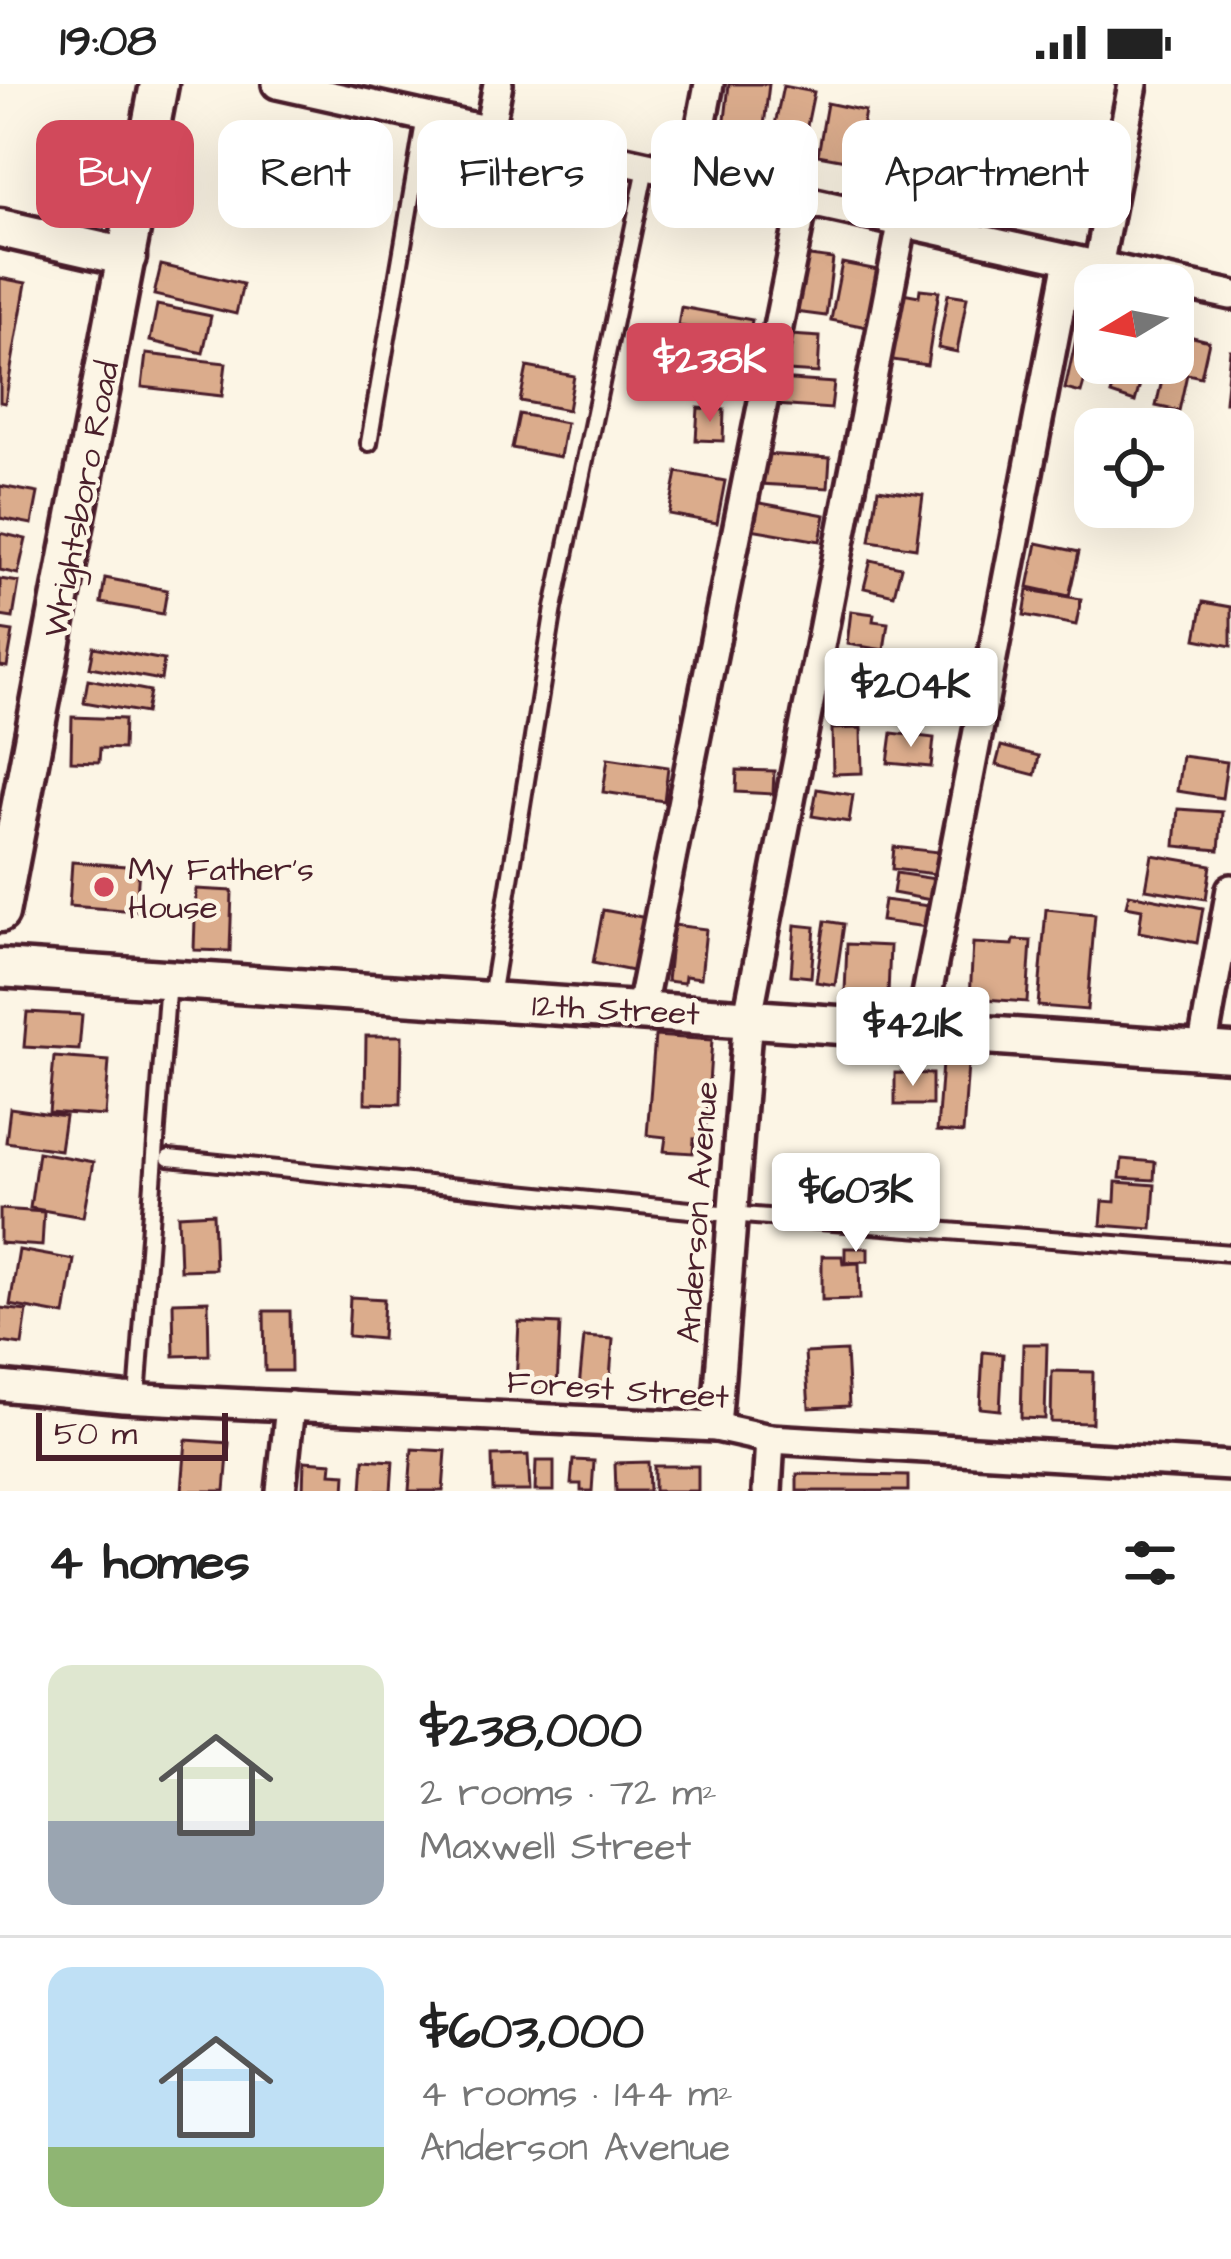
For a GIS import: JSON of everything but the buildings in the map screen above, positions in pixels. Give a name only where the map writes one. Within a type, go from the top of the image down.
[{"type":"street","name":"Wrightsboro Road","points":[[0,913],[159,84]]},
{"type":"street","points":[[277,84],[439,120]]},
{"type":"street","points":[[491,120],[498,84]]},
{"type":"street","points":[[703,120],[710,84]]},
{"type":"street","points":[[1099,264],[1133,84]]},
{"type":"street","points":[[627,164],[651,169]]},
{"type":"street","points":[[0,228],[127,256]]},
{"type":"street","points":[[641,1008],[798,228]]},
{"type":"street","name":"Anderson Avenue","points":[[716,1427],[748,1016],[901,228]]},
{"type":"street","points":[[916,228],[1086,264]]},
{"type":"street","points":[[920,1031],[1069,260]]},
{"type":"street","points":[[1194,287],[1231,295]]},
{"type":"street","points":[[1216,1051],[1231,889]]},
{"type":"street","name":"12th Street","points":[[0,968],[641,1008],[1216,1051]]},
{"type":"street","name":"Forest Street","points":[[0,1386],[136,1399],[716,1427],[770,1439],[1231,1466]]},
{"type":"street","points":[[281,1491],[290,1406]]},
{"type":"street","points":[[767,1491],[770,1439]]},
{"type":"lane","points":[[368,443],[425,117]]},
{"type":"lane","points":[[490,1002],[554,608],[646,168]]},
{"type":"lane","points":[[136,1399],[168,980]]},
{"type":"lane","points":[[169,1158],[730,1214],[1231,1253]]},
{"type":"place","name":"My Father's House","points":[[104,887]]}]
